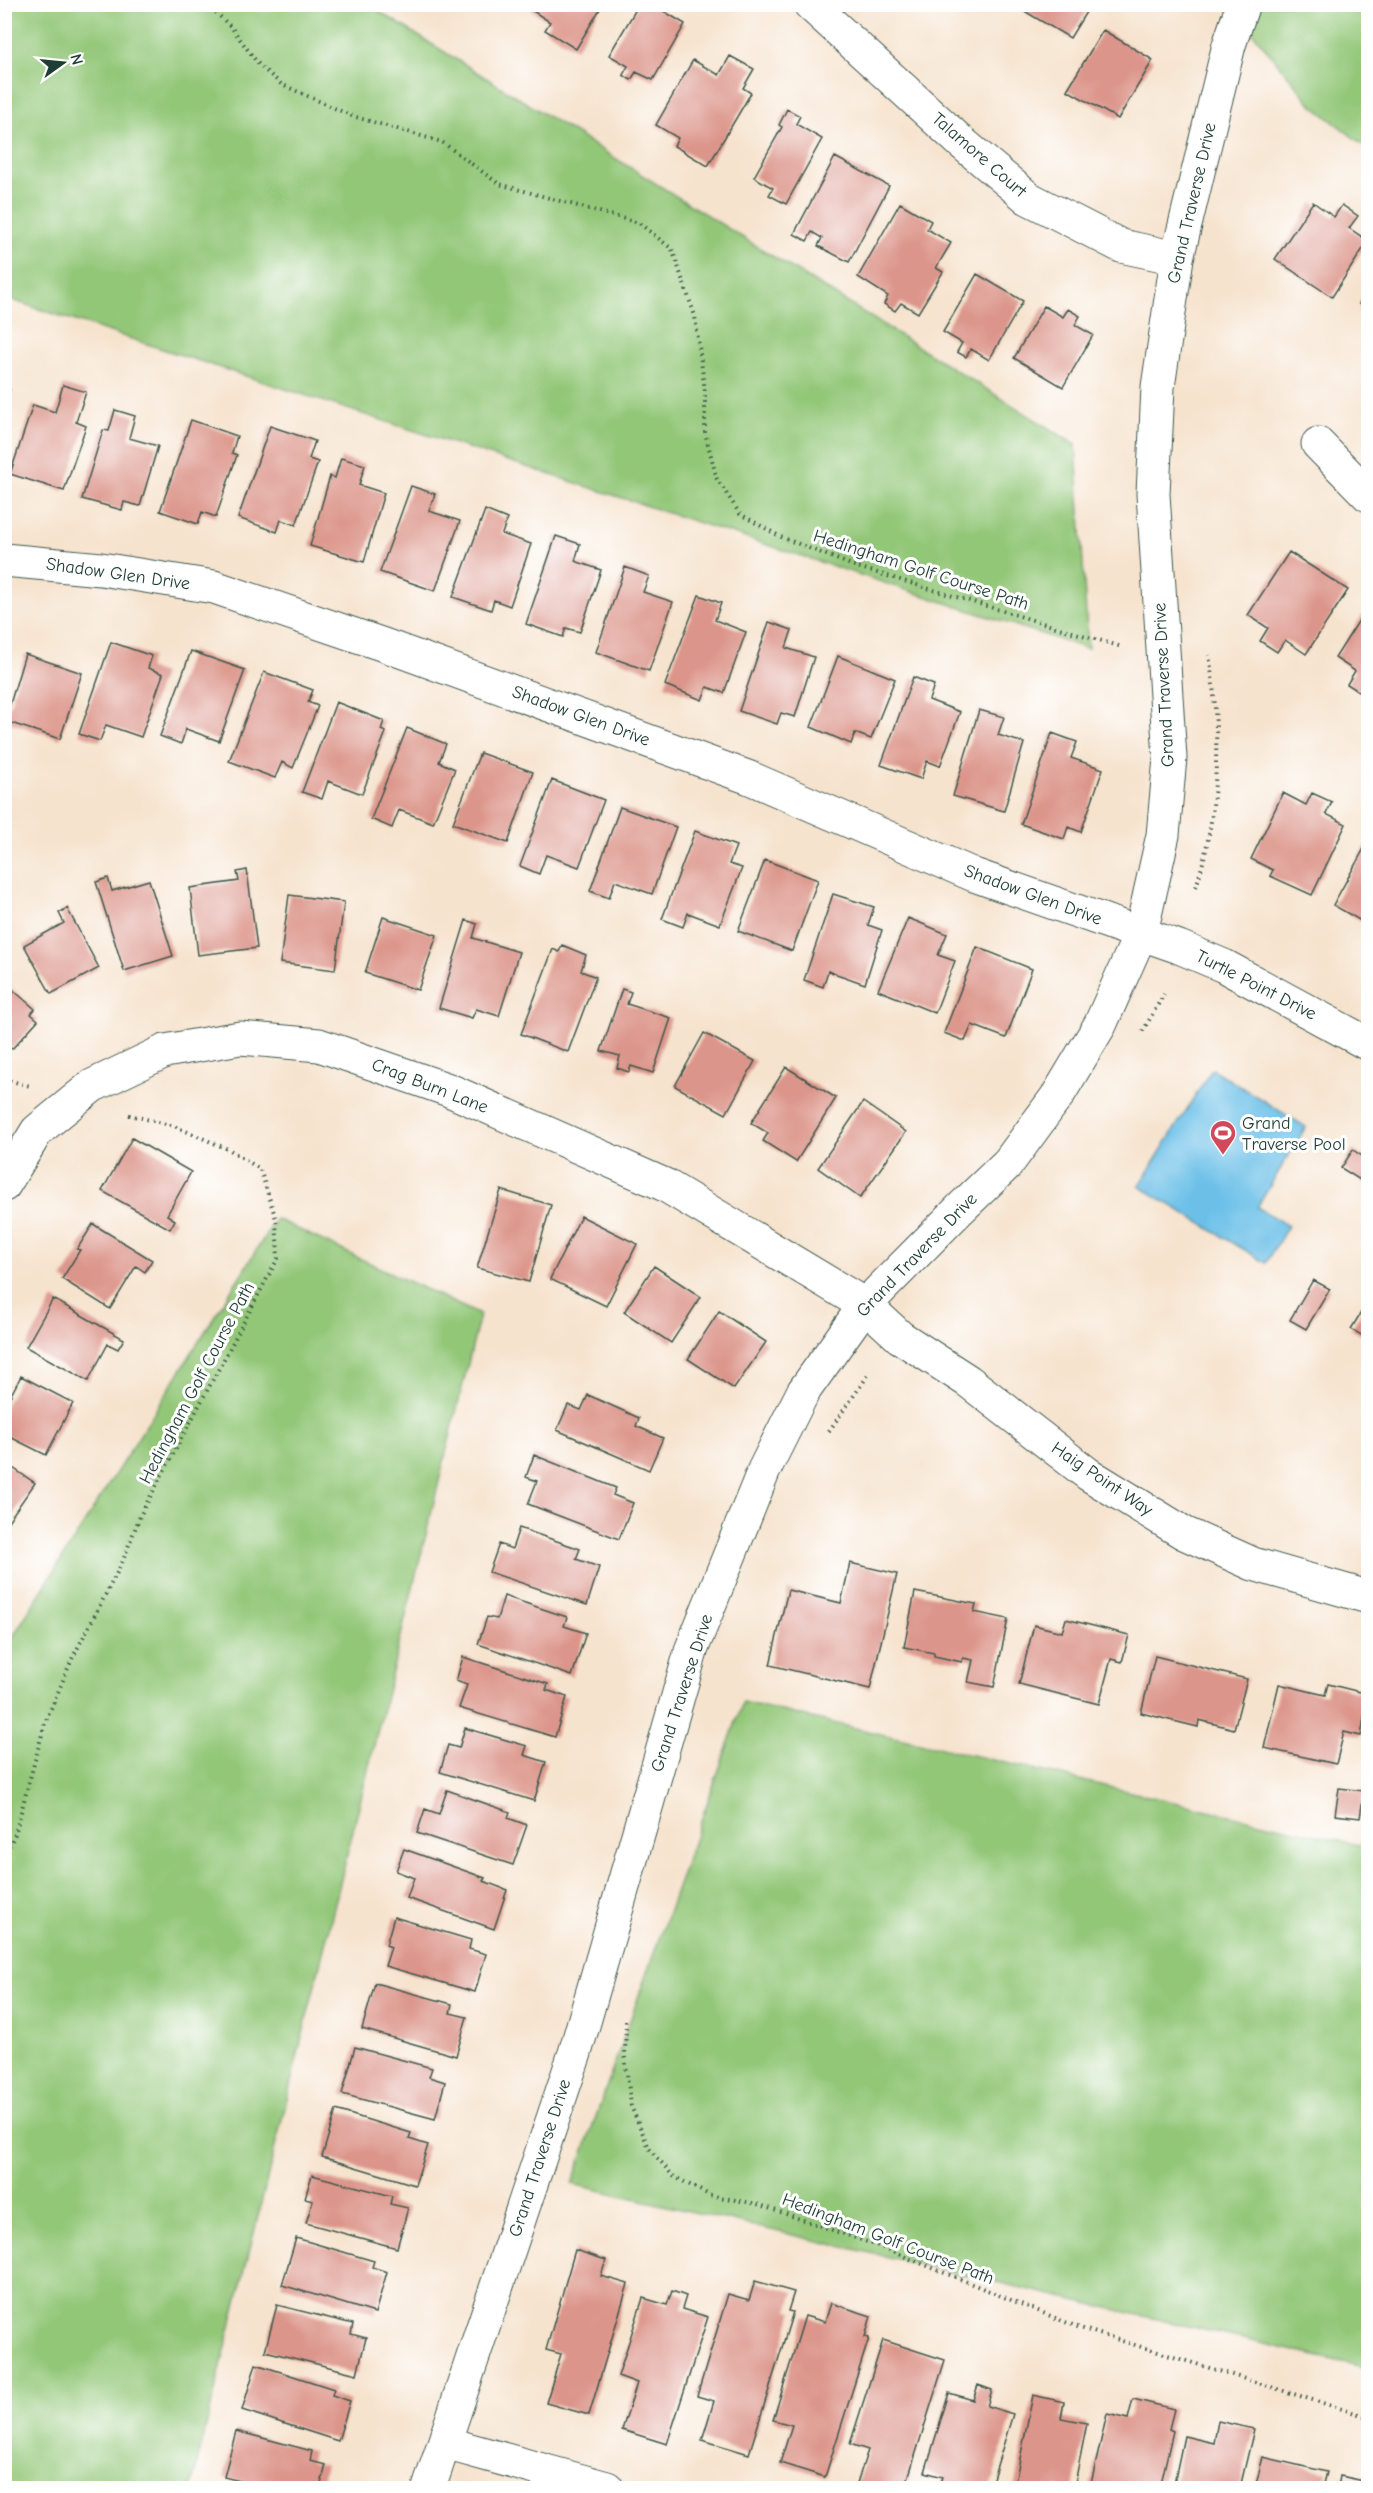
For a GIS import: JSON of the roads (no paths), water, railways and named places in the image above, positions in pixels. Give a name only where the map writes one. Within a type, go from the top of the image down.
[{"type":"street","name":"Talamore Court","points":[[810,4],[961,142],[1028,198],[1121,246],[1177,258]]},
{"type":"street","name":"Grand Traverse Drive","points":[[429,2488],[575,2053],[692,1648],[764,1470],[803,1392],[865,1305],[1014,1155],[1058,1095],[1100,1025],[1141,933],[1163,835],[1170,758],[1153,494],[1158,387],[1177,258],[1229,45],[1243,4]]},
{"type":"street","points":[[1318,444],[1368,495]]},
{"type":"street","name":"Shadow Glen Drive","points":[[4,560],[101,569],[214,587],[395,649],[750,778],[974,875],[1141,933]]},
{"type":"street","name":"Turtle Point Drive","points":[[1141,933],[1224,966],[1368,1044]]},
{"type":"street","name":"Crag Burn Lane","points":[[4,1185],[37,1131],[92,1086],[165,1051],[240,1038],[319,1045],[449,1090],[665,1185],[865,1305]]},
{"type":"street","name":"Haig Point Way","points":[[865,1305],[900,1337],[968,1381],[1088,1474],[1184,1533],[1253,1564],[1368,1597]]},
{"type":"street","points":[[445,2444],[607,2488]]},
{"type":"water","name":"Grand Traverse Pool","points":[[1212,1069],[1306,1127],[1257,1207],[1288,1226],[1266,1263],[1139,1186]]},
{"type":"place","name":"Grand Traverse Pool","points":[[1223,1156]]}]
